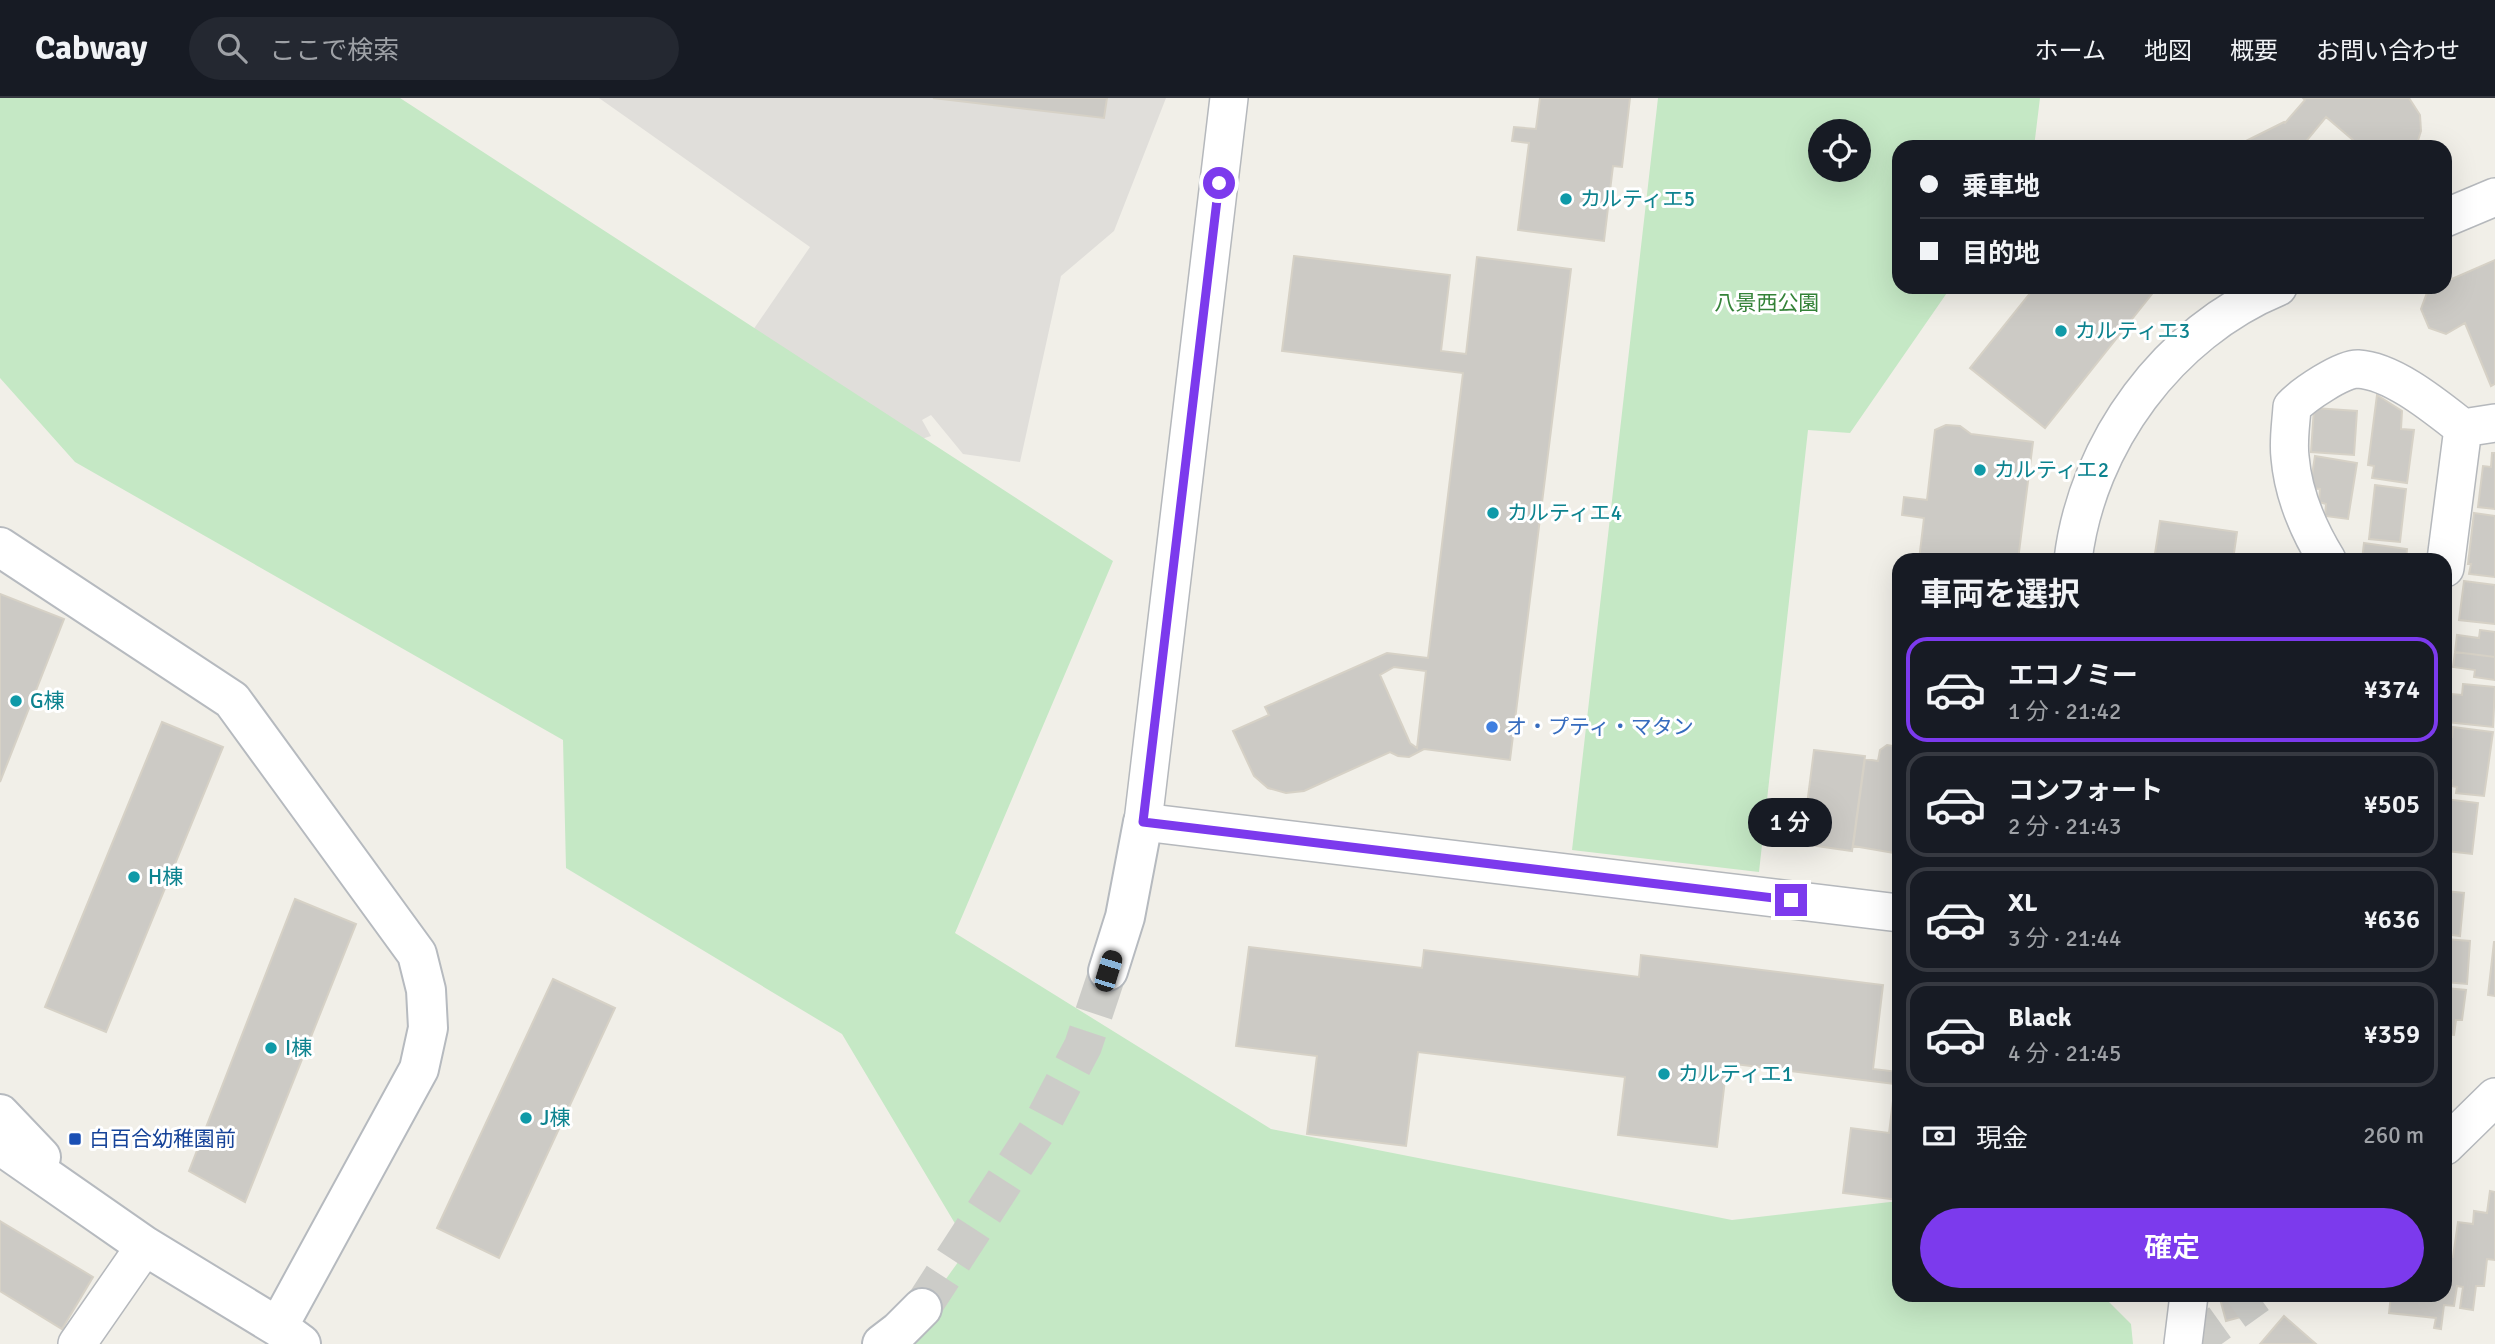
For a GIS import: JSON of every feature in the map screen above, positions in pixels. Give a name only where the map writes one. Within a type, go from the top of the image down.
[{"type":"street","points":[[1108,971],[1125,917],[1143,822],[1229,98]]},
{"type":"street","points":[[2452,215],[2495,197]]},
{"type":"street","points":[[2075,553],[2092,484],[2117,430],[2156,375],[2204,328],[2260,294]]},
{"type":"street","points":[[2322,553],[2297,497],[2290,456],[2292,407],[2314,388],[2356,368],[2383,375],[2479,425],[2449,553]]},
{"type":"street","points":[[0,548],[232,700],[417,954],[426,990],[428,1028],[419,1069],[289,1336],[145,1246],[0,1145]]},
{"type":"street","points":[[1143,822],[1892,912]]},
{"type":"street","points":[[2452,1139],[2495,1097]]},
{"type":"street","points":[[0,1114],[84,1202]]},
{"type":"street","points":[[77,1344],[145,1246]]},
{"type":"street","points":[[2183,1344],[2188,1302]]},
{"type":"street","points":[[882,1344],[922,1308]]},
{"type":"shaded area","points":[[599,98],[1166,98],[1114,231],[1061,276],[1020,462],[963,454],[931,415],[922,420],[931,436],[896,447],[742,346],[810,247]]},
{"type":"green space","points":[[0,98],[400,98],[1113,561],[955,933],[1271,1129],[1732,1220],[1892,1202],[1892,1302],[2109,1302],[2131,1324],[2133,1344],[899,1344],[969,1247],[842,1034],[566,868],[563,740],[75,462],[0,378]]},
{"type":"green space","name":"八景西公園","points":[[1658,98],[2040,98],[2035,140],[1892,140],[1892,294],[1946,294],[1850,433],[1808,430],[1759,872],[1572,850]]},
{"type":"building","points":[[933,98],[1107,98],[1104,118]]},
{"type":"building","name":"カルティエ5","points":[[1540,98],[1630,98],[1622,167],[1613,166],[1604,241],[1518,230],[1529,143],[1512,141],[1514,127],[1536,129]]},
{"type":"building","points":[[2303,98],[2409,98],[2420,115],[2421,131],[2418,140],[2353,140],[2326,117],[2307,140],[2248,140],[2285,123],[2305,100]]},
{"type":"building","name":"カルティエ4","points":[[1294,256],[1450,275],[1441,351],[1466,354],[1477,257],[1571,269],[1510,760],[1424,749],[1409,757],[1390,752],[1304,791],[1286,793],[1268,788],[1254,776],[1233,731],[1269,715],[1265,707],[1387,653],[1428,658],[1463,373],[1282,351]],"holes":[[[1394,667],[1426,671],[1417,748],[1410,743],[1380,675]]]},
{"type":"building","points":[[2495,260],[2495,384],[2491,386],[2465,323],[2446,334],[2429,328],[2421,309],[2427,294],[2452,294],[2452,279]]},
{"type":"building","name":"カルティエ3","points":[[2029,294],[2152,294],[2045,428],[1970,368]]},
{"type":"building","points":[[2377,395],[2402,411],[2401,429],[2414,430],[2407,483],[2372,478],[2374,466],[2368,465]]},
{"type":"building","points":[[2314,408],[2357,411],[2354,455],[2311,452]]},
{"type":"building","name":"カルティエ2","points":[[1946,425],[1960,426],[1971,434],[2033,442],[2019,553],[1920,553],[1924,518],[1902,515],[1904,497],[1927,500],[1935,430]]},
{"type":"building","points":[[2492,453],[2495,453],[2495,509],[2478,507],[2483,466],[2491,467]]},
{"type":"building","points":[[2315,456],[2357,463],[2348,519],[2325,516],[2326,504],[2319,502],[2320,489],[2310,488]]},
{"type":"building","points":[[2375,485],[2406,489],[2400,542],[2369,539]]},
{"type":"building","points":[[2474,513],[2495,516],[2495,577],[2469,574]]},
{"type":"building","points":[[2160,521],[2237,532],[2234,553],[2155,553]]},
{"type":"building","points":[[2364,543],[2407,549],[2407,553],[2363,553]]},
{"type":"building","points":[[2464,581],[2495,585],[2495,624],[2459,620]]},
{"type":"building","name":"G棟","points":[[0,594],[64,619],[0,782]]},
{"type":"building","points":[[2480,630],[2495,632],[2495,657],[2455,652],[2457,635],[2479,638]]},
{"type":"building","points":[[2455,652],[2495,657],[2495,680],[2474,677],[2475,670],[2453,667]]},
{"type":"building","points":[[2463,684],[2495,687],[2493,727],[2452,723],[2452,694],[2462,695]]},
{"type":"building","name":"H棟","points":[[162,722],[223,747],[106,1032],[45,1007]]},
{"type":"building","points":[[2453,727],[2493,732],[2484,796],[2456,793],[2457,787],[2452,786]]},
{"type":"building","points":[[1887,745],[1892,746],[1892,853],[1853,846],[1865,759],[1878,761],[1880,750]]},
{"type":"building","points":[[1814,750],[1865,756],[1852,851],[1802,844]]},
{"type":"building","points":[[2452,800],[2478,803],[2472,854],[2452,852]]},
{"type":"building","points":[[2452,892],[2464,893],[2460,936],[2452,935]]},
{"type":"building","name":"I棟","points":[[295,899],[356,924],[245,1202],[189,1171]]},
{"type":"building","points":[[2452,940],[2470,941],[2467,984],[2452,983]]},
{"type":"building","points":[[2495,942],[2495,996],[2488,995]]},
{"type":"building","name":"カルティエ1","points":[[1249,947],[1422,968],[1424,950],[1639,977],[1641,955],[1883,985],[1873,1069],[1892,1071],[1892,1084],[1727,1063],[1717,1147],[1618,1135],[1625,1077],[1418,1052],[1406,1146],[1307,1134],[1317,1056],[1236,1046]]},
{"type":"building","name":"J棟","points":[[553,979],[615,1008],[499,1258],[437,1228]]},
{"type":"building","points":[[2452,989],[2466,990],[2462,1020],[2456,1020],[2454,1035]]},
{"type":"building","name":"カルティエ1","points":[[1892,1108],[1892,1199],[1843,1193],[1851,1128],[1889,1133]]},
{"type":"building","points":[[2490,1191],[2495,1192],[2495,1260],[2487,1259],[2484,1286],[2476,1286],[2473,1310],[2460,1308],[2463,1287],[2457,1286],[2454,1306],[2444,1305],[2441,1329],[2434,1328],[2436,1318],[2389,1313],[2390,1302],[2452,1302],[2452,1257],[2458,1222],[2473,1224],[2474,1211],[2487,1213]]},
{"type":"building","points":[[0,1221],[93,1277],[62,1329],[0,1291]]},
{"type":"building","points":[[2221,1302],[2257,1302],[2259,1312],[2226,1321]]},
{"type":"building","points":[[2284,1316],[2316,1344],[2260,1344]]},
{"type":"tunnel","points":[[922,1308],[1044,1120],[1083,1046],[1108,971]]},
{"type":"tunnel","points":[[2190,1344],[2248,1302]]},
{"type":"place","name":"カルティエ5","points":[[1566,199]]},
{"type":"place","name":"カルティエ3","points":[[2061,331]]},
{"type":"place","name":"カルティエ2","points":[[1980,470]]},
{"type":"place","name":"カルティエ4","points":[[1493,513]]},
{"type":"place","name":"G棟","points":[[16,701]]},
{"type":"place","name":"オ・プティ・マタン","points":[[1492,727]]},
{"type":"place","name":"H棟","points":[[134,877]]},
{"type":"place","name":"I棟","points":[[271,1048]]},
{"type":"place","name":"カルティエ1","points":[[1664,1074]]},
{"type":"place","name":"J棟","points":[[526,1118]]},
{"type":"place","name":"白百合幼稚園前","points":[[75,1139]]},
{"type":"route","points":[[1219,183],[1143,822],[1791,900]]}]
